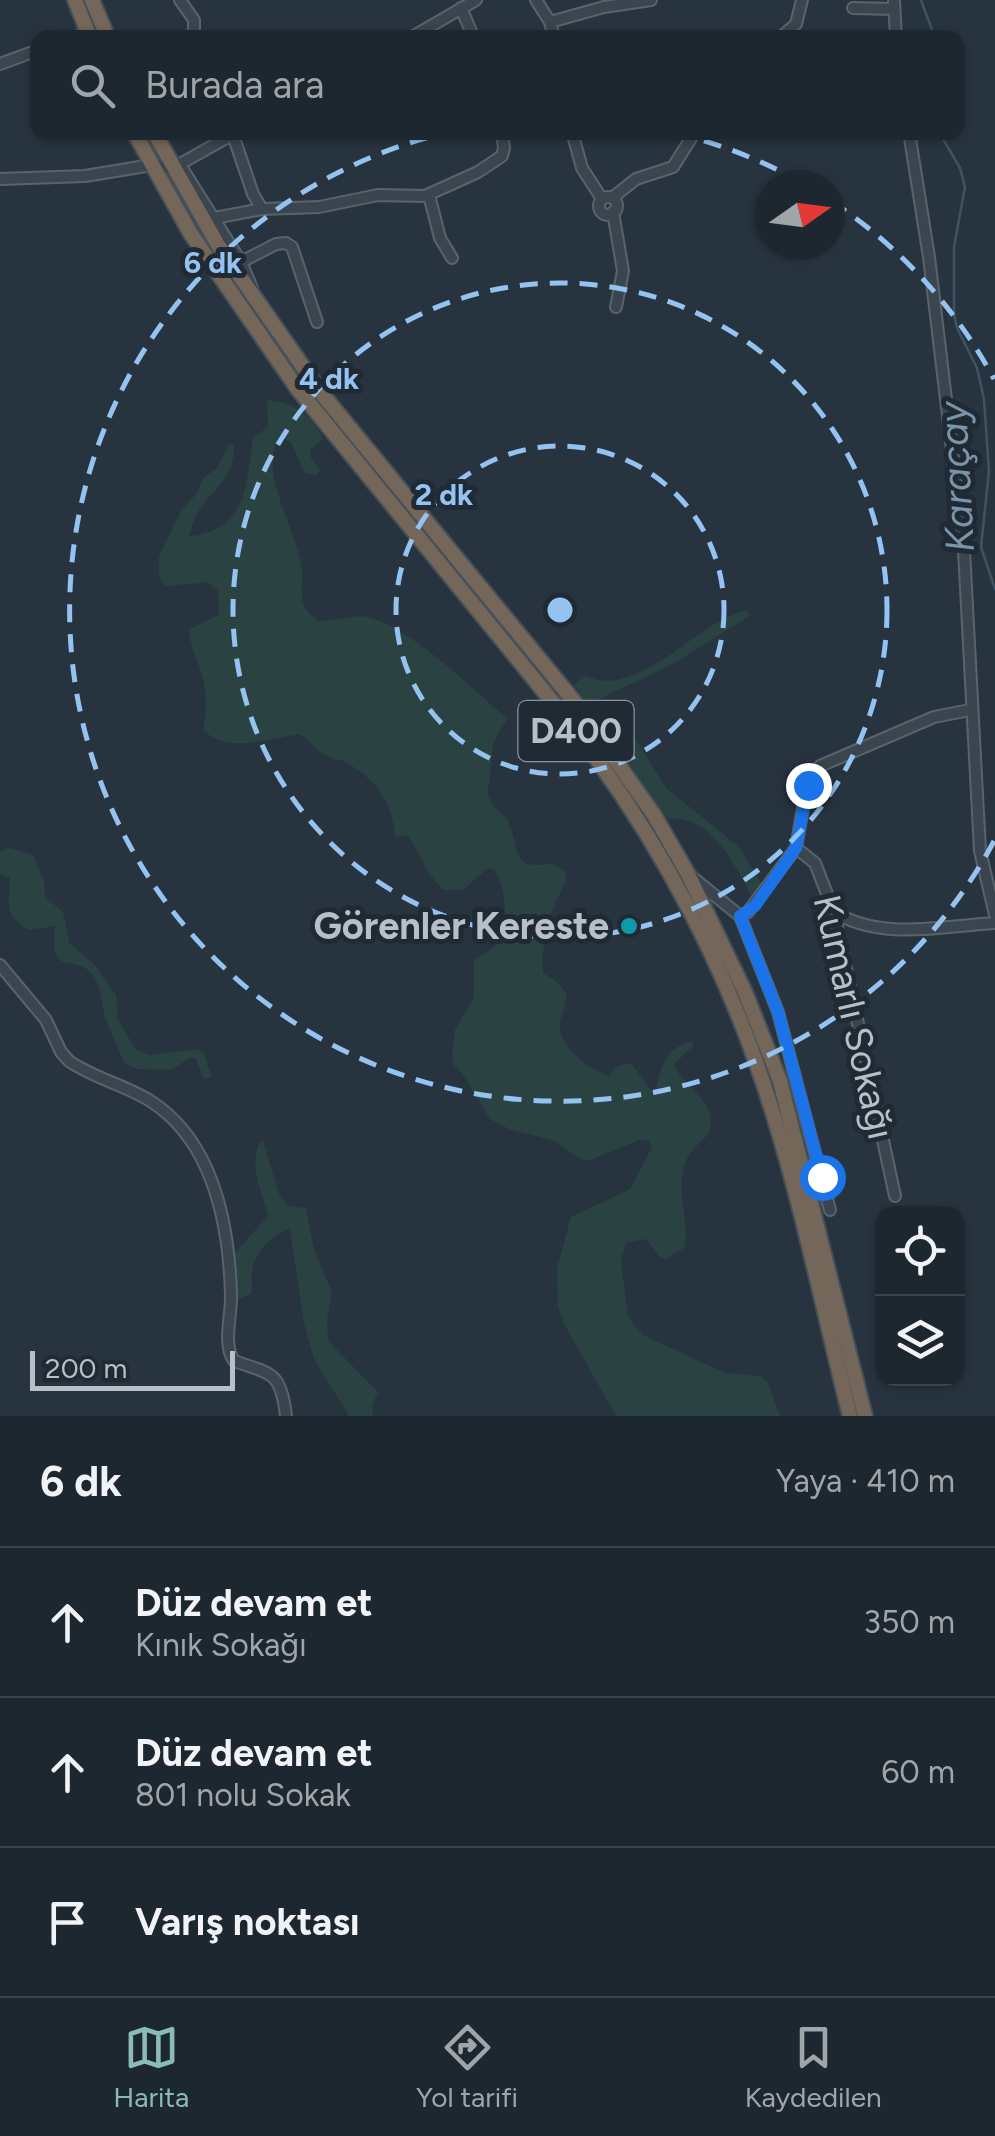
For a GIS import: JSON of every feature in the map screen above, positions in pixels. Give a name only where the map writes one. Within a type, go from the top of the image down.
[{"type":"highway","points":[[74,0],[82,30]]},
{"type":"highway","points":[[92,0],[105,30]]},
{"type":"highway","name":"D400","points":[[138,140],[200,248],[296,388],[557,706],[605,768],[658,852],[724,981],[762,1079],[850,1416]]},
{"type":"highway","name":"D400","points":[[159,140],[257,303],[322,394],[574,700],[654,815],[688,874],[745,992],[780,1080],[865,1416]]},
{"type":"street","points":[[195,30],[185,4],[201,0]]},
{"type":"street","points":[[536,0],[552,30],[604,7],[650,0]]},
{"type":"street","points":[[789,30],[796,24],[802,0]]},
{"type":"street","points":[[423,30],[466,3],[472,30]]},
{"type":"street","points":[[853,8],[894,4],[896,30]]},
{"type":"street","points":[[0,64],[30,53]]},
{"type":"street","points":[[0,179],[75,177],[152,165],[176,166],[220,140]]},
{"type":"street","points":[[231,140],[262,209]]},
{"type":"street","points":[[257,303],[241,262],[209,219],[262,209],[307,209],[378,195],[418,198],[502,156],[503,140]]},
{"type":"street","points":[[574,140],[582,168],[607,199]]},
{"type":"street","points":[[616,307],[623,276],[613,212],[605,214],[600,210],[607,199],[636,179],[674,167],[690,140]]},
{"type":"street","points":[[910,140],[929,257],[964,550],[980,851],[995,915]]},
{"type":"street","points":[[430,194],[440,238],[452,258]]},
{"type":"street","points":[[241,262],[276,244],[292,247],[318,322]]},
{"type":"street","points":[[740,916],[755,906],[796,848],[808,785],[820,766],[924,721],[970,710]]},
{"type":"street","name":"Kumarlı Sokağı","points":[[796,848],[814,863],[834,912],[895,1196]]},
{"type":"street","points":[[688,874],[740,916],[774,998],[830,1210]]},
{"type":"street","points":[[834,912],[856,924],[880,930],[995,923]]},
{"type":"street","points":[[0,965],[46,1020],[69,1062],[149,1100],[174,1122],[192,1146],[213,1184],[227,1239],[232,1313],[229,1353],[234,1361],[271,1374],[281,1386],[286,1416]]},
{"type":"street","points":[[780,1080],[788,1046]]},
{"type":"green space","points":[[267,400],[301,411],[323,439],[310,450],[320,471],[317,475],[305,473],[291,443],[284,438],[278,440],[273,453],[275,484],[301,563],[304,606],[319,621],[366,617],[383,622],[440,660],[508,719],[493,746],[488,794],[509,823],[523,861],[552,863],[566,872],[547,927],[543,964],[543,973],[566,993],[560,1025],[564,1041],[585,1063],[609,1076],[617,1066],[631,1063],[652,1091],[656,1090],[669,1054],[691,1041],[694,1045],[674,1064],[703,1101],[711,1123],[707,1135],[689,1155],[683,1172],[685,1247],[666,1259],[646,1239],[626,1243],[621,1260],[628,1316],[643,1335],[725,1373],[761,1376],[768,1383],[780,1416],[616,1416],[564,1324],[558,1306],[557,1268],[571,1217],[630,1189],[652,1147],[648,1140],[639,1140],[582,1160],[553,1140],[511,1130],[490,1119],[454,1065],[455,1030],[474,997],[474,961],[497,944],[504,925],[503,894],[494,869],[488,868],[463,890],[443,890],[408,835],[395,837],[391,813],[381,793],[356,769],[323,754],[299,734],[236,743],[203,730],[204,685],[189,630],[219,615],[218,591],[208,582],[166,586],[159,578],[159,556],[182,509],[197,493],[203,478],[217,468],[229,444],[234,446],[231,466],[198,512],[189,536],[223,525],[233,515],[245,487],[253,438],[268,427]]},
{"type":"green space","points":[[747,610],[749,616],[673,664],[599,699],[600,705],[630,731],[667,789],[738,846],[764,887],[754,900],[731,859],[710,834],[683,819],[668,819],[574,685],[583,676],[606,681],[643,671],[712,626]]},
{"type":"green space","points":[[10,848],[33,855],[44,880],[45,897],[63,912],[69,943],[93,963],[116,995],[118,1019],[135,1049],[150,1055],[198,1049],[204,1054],[212,1077],[204,1079],[196,1059],[191,1057],[171,1070],[137,1069],[124,1063],[96,980],[81,966],[60,960],[54,944],[55,926],[29,930],[11,913],[10,878],[0,874],[0,851]]},
{"type":"green space","points":[[263,1141],[280,1197],[289,1206],[306,1208],[314,1250],[332,1292],[328,1341],[378,1392],[372,1405],[373,1416],[349,1416],[314,1359],[304,1323],[290,1229],[271,1239],[261,1250],[252,1270],[251,1294],[238,1299],[234,1254],[268,1216],[256,1170],[256,1152]]},
{"type":"waterway","name":"Karaçay","points":[[921,0],[932,30]]},
{"type":"waterway","name":"Karaçay","points":[[944,140],[960,168],[965,187],[954,247],[954,314],[977,368],[984,399],[989,471],[981,547],[995,589]]},
{"type":"place","name":"Görenler Kereste","points":[[629,926]]},
{"type":"route","points":[[808,785],[796,848],[755,906],[740,916],[774,998],[822,1177]]}]
